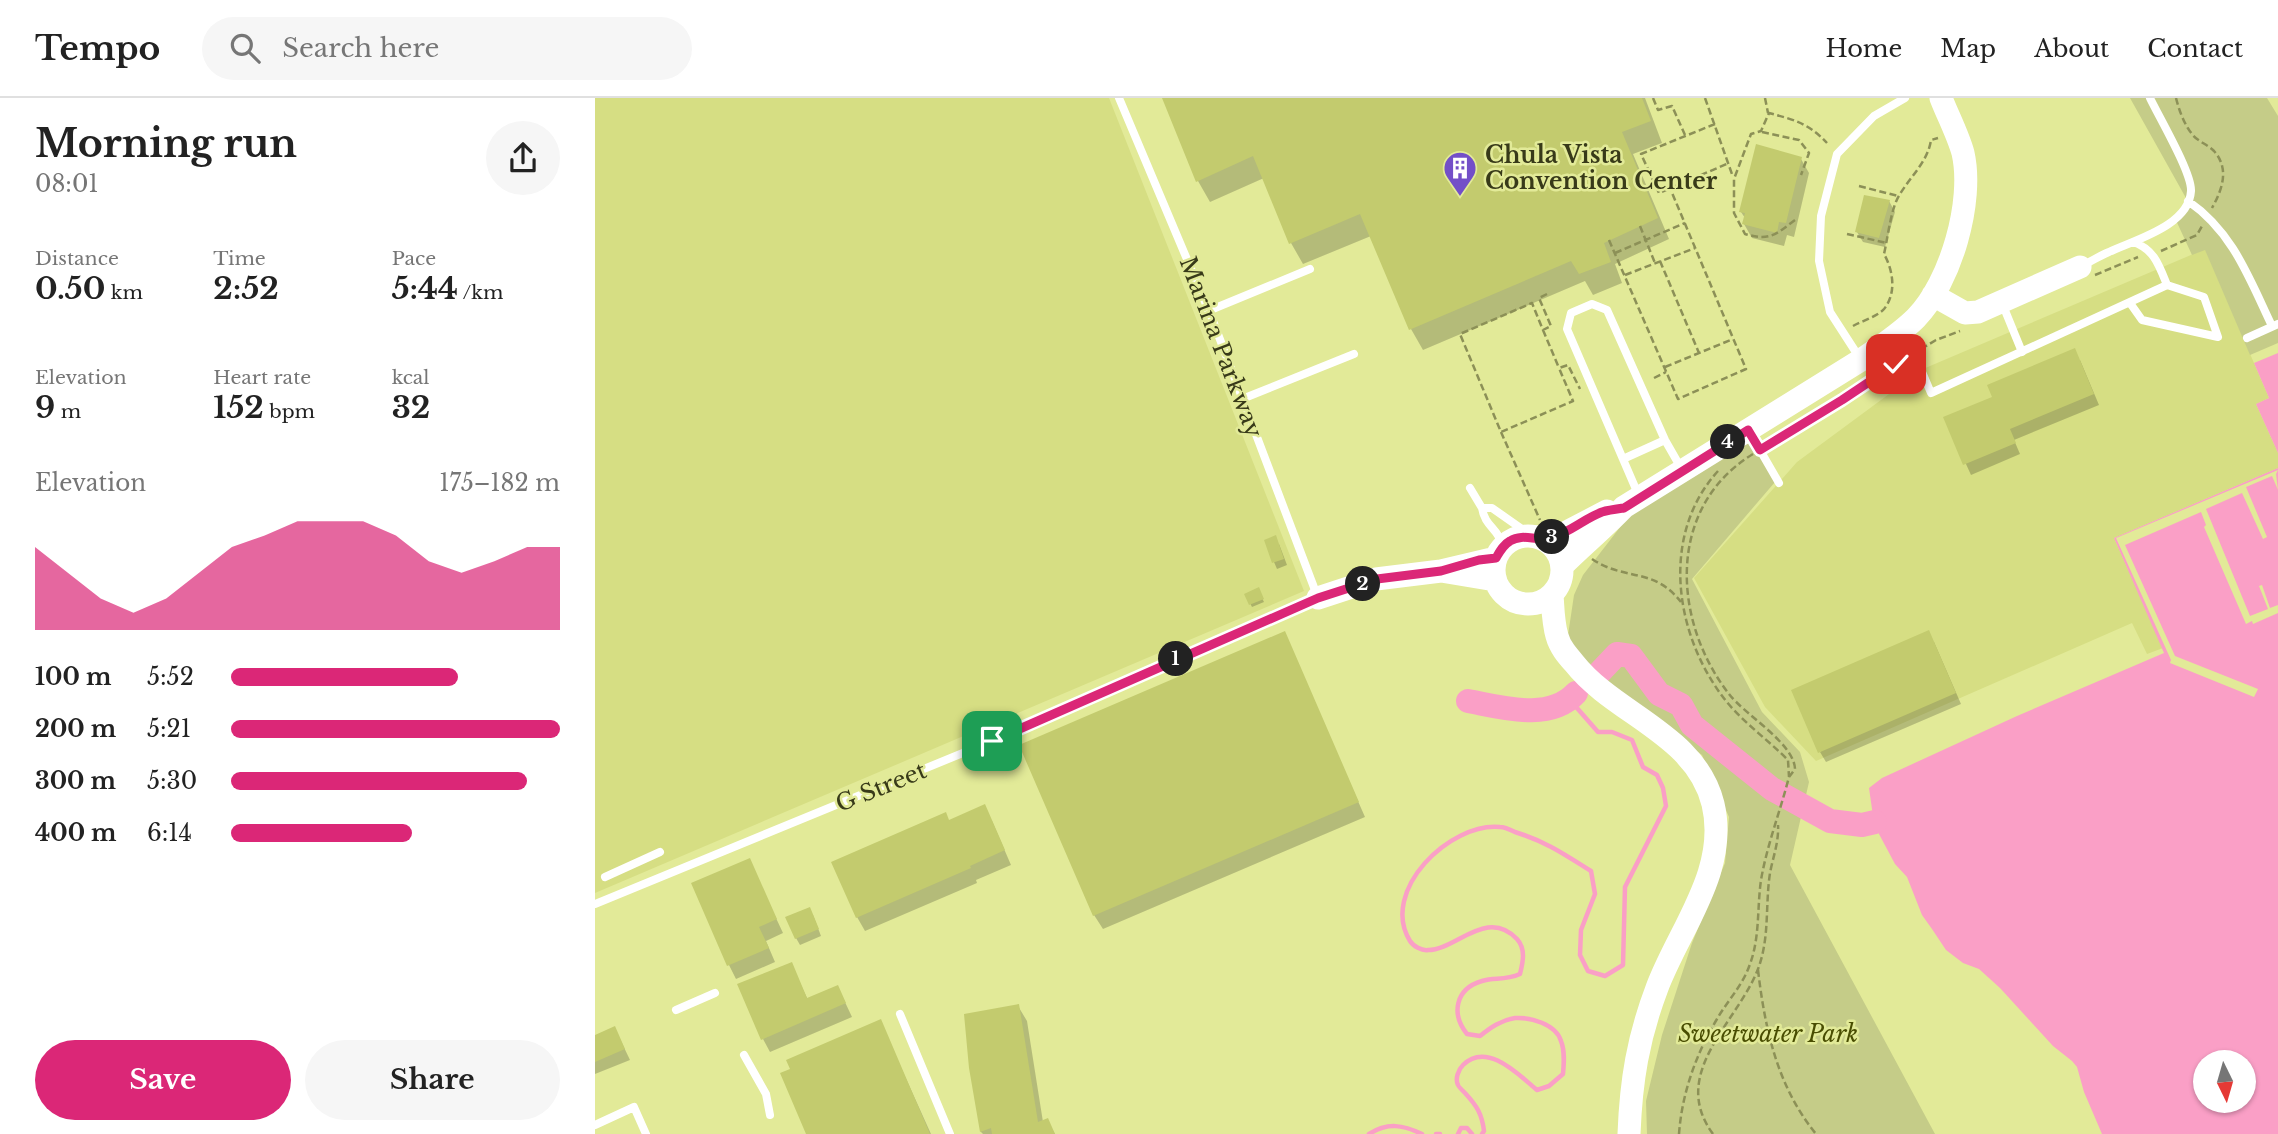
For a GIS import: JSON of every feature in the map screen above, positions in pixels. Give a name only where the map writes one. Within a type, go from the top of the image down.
[{"type":"street","points":[[1562,566],[1588,539],[1632,503],[1683,471],[1754,440],[1916,317],[1933,295],[1952,256],[1965,207],[1963,154],[1941,98]]},
{"type":"street","points":[[1933,295],[1965,313],[1978,312],[2085,273]]},
{"type":"street","points":[[1540,534],[1559,555],[1562,578],[1552,594],[1540,602],[1528,604],[1508,598],[1500,590],[1498,562],[1510,541],[1540,534],[1563,534],[1601,512],[1632,503]]},
{"type":"street","name":"G Street","points":[[1318,598],[1377,579],[1441,571],[1479,560],[1498,562]]},
{"type":"street","points":[[1552,594],[1557,638]]},
{"type":"street","points":[[1528,604],[1582,673],[1621,706],[1677,745],[1701,772],[1713,805],[1716,843],[1708,881],[1658,986],[1644,1025],[1631,1087],[1629,1134]]},
{"type":"lane","name":"Marina Parkway","points":[[1119,98],[1208,311],[1318,598]]},
{"type":"lane","points":[[1861,360],[1830,312],[1819,261],[1821,216],[1837,154],[1874,116],[1905,98]]},
{"type":"lane","points":[[2085,273],[2133,242],[2165,228],[2186,208],[2191,190],[2183,166],[2150,98]]},
{"type":"lane","points":[[2188,201],[2208,215],[2234,247],[2275,325],[2247,338]]},
{"type":"lane","points":[[2133,242],[2147,246],[2167,285]]},
{"type":"lane","points":[[1208,311],[1310,269]]},
{"type":"lane","points":[[1898,332],[1914,353],[1931,393],[2167,285],[2204,297],[2218,337],[2142,320],[2130,303]]},
{"type":"lane","points":[[2002,302],[2022,352]]},
{"type":"lane","points":[[1632,503],[1623,459],[1567,329],[1571,313],[1592,303],[1607,310],[1665,440],[1683,471]]},
{"type":"lane","points":[[1242,400],[1354,354]]},
{"type":"lane","points":[[1623,459],[1665,440]]},
{"type":"lane","points":[[1754,440],[1779,483]]},
{"type":"lane","points":[[1470,488],[1482,508],[1484,519],[1501,537],[1498,562]]},
{"type":"lane","points":[[1482,508],[1492,508],[1540,534]]},
{"type":"lane","name":"G Street","points":[[595,904],[942,762],[1318,598]]},
{"type":"lane","points":[[605,877],[660,852]]},
{"type":"lane","points":[[676,1010],[715,993]]},
{"type":"lane","points":[[900,1014],[950,1134]]},
{"type":"lane","points":[[744,1055],[766,1094],[771,1115]]},
{"type":"lane","points":[[595,1125],[634,1107],[646,1134]]},
{"type":"path","points":[[1653,98],[1658,110],[1672,106],[1685,135]]},
{"type":"path","points":[[1705,98],[1734,179],[1734,213],[1745,234],[1762,239],[1772,237],[1795,220]]},
{"type":"path","points":[[1761,131],[1769,113],[1765,98]]},
{"type":"path","points":[[2085,273],[2173,247],[2197,235],[2208,215],[2224,177],[2221,164],[2214,152],[2193,136],[2178,109],[2176,98]]},
{"type":"path","points":[[1769,113],[1800,121],[1828,143]]},
{"type":"path","points":[[1714,124],[1641,154],[1659,192],[1729,163]]},
{"type":"path","points":[[1734,179],[1752,134],[1761,131],[1800,140],[1809,153],[1801,174]]},
{"type":"path","points":[[1853,326],[1884,310],[1892,291],[1892,268],[1884,254],[1898,196],[1930,149],[1931,140],[1944,136]]},
{"type":"path","points":[[1859,186],[1898,196]]},
{"type":"path","points":[[1609,240],[1678,399],[1746,369],[1670,188]]},
{"type":"path","points":[[1615,253],[1685,223]]},
{"type":"path","points":[[1640,226],[1655,263]]},
{"type":"path","points":[[1847,234],[1887,243]]},
{"type":"path","points":[[1625,275],[1695,248]]},
{"type":"path","points":[[1660,261],[1699,353]]},
{"type":"path","points":[[1543,330],[1551,326],[1539,298],[1547,294]]},
{"type":"path","points":[[1501,432],[1573,401],[1532,303],[1459,334],[1501,432],[1540,534]]},
{"type":"path","points":[[1789,778],[1795,769],[1791,753],[1738,705],[1711,668],[1696,633],[1686,576],[1690,544],[1704,501],[1754,440],[1842,400],[1936,340],[1971,327]]},
{"type":"path","points":[[1664,368],[1733,339]]},
{"type":"path","points":[[1559,368],[1568,365],[1583,396]]},
{"type":"path","points":[[1654,377],[1666,372]]},
{"type":"path","points":[[1679,1134],[1685,1096],[1700,1052],[1750,965],[1756,941],[1764,867],[1789,778],[1788,760],[1728,704],[1713,684],[1689,635],[1679,583],[1684,539],[1694,505],[1708,482],[1724,466]]},
{"type":"path","points":[[1585,555],[1601,566],[1618,572],[1649,577],[1671,590],[1683,605]]},
{"type":"path","points":[[1713,1134],[1701,1110],[1698,1083],[1714,1042],[1747,993],[1758,970],[1768,929],[1770,874],[1778,836],[1778,822]]},
{"type":"path","points":[[1758,970],[1763,1015],[1776,1062],[1799,1114],[1816,1134]]},
{"type":"shaded area","points":[[595,98],[1109,98],[1304,591],[595,893]]},
{"type":"shaded area","points":[[2205,249],[2269,398],[2256,404],[2278,453],[2278,468],[2114,538],[2163,648],[2147,654],[2132,623],[1816,761],[1765,707],[1694,578],[1797,462],[1923,369]]},
{"type":"shaded area","points":[[2278,353],[2278,453],[2256,404],[2269,398],[2254,363]]},
{"type":"shaded area","points":[[2278,468],[2278,1134],[2102,1134],[2084,1092],[2077,1067],[2072,1061],[2053,1046],[1979,969],[1963,963],[1946,950],[1922,915],[1907,877],[1895,864],[1873,816],[1869,788],[1882,778],[2164,653],[2114,538]]},
{"type":"green space","points":[[2130,98],[2267,98],[2278,116],[2278,343],[2250,355],[2205,250],[2192,255],[2174,216],[2191,207]]},
{"type":"green space","name":"Sweetwater Park","points":[[1752,440],[1775,482],[1692,579],[1762,712],[1800,752],[1809,782],[1790,865],[1935,1134],[1647,1134],[1646,1101],[1662,1035],[1692,943],[1725,863],[1729,817],[1702,755],[1630,705],[1567,642],[1574,595],[1583,575],[1628,517]]},
{"type":"pier","points":[[2278,470],[2278,490],[2272,476],[2246,487],[2267,537],[2263,539],[2242,493],[2206,509],[2250,616],[2268,609],[2259,586],[2262,585],[2270,608],[2278,605],[2278,613],[2253,624],[2252,621],[2246,624],[2204,527],[2206,525],[2201,512],[2125,545],[2175,656],[2258,689],[2254,697],[2170,663],[2171,660],[2116,538]]},
{"type":"building","name":"Chula Vista Convention Center","points":[[1162,98],[1642,98],[1651,121],[1622,132],[1658,218],[1604,243],[1611,262],[1579,274],[1571,261],[1409,330],[1360,214],[1289,244],[1253,156],[1196,182]]},
{"type":"building","points":[[1756,144],[1802,157],[1786,223],[1779,222],[1777,233],[1742,224],[1745,213],[1739,212]]},
{"type":"building","points":[[1864,195],[1890,200],[1879,238],[1855,232]]},
{"type":"building","points":[[2075,348],[2094,394],[2010,429],[2016,443],[1963,465],[1943,417],[1992,397],[1987,385]]},
{"type":"building","points":[[1276,535],[1284,559],[1272,563],[1264,540]]},
{"type":"building","points":[[1259,587],[1264,599],[1249,605],[1244,594]]},
{"type":"building","points":[[1929,630],[1956,693],[1818,753],[1791,690]]},
{"type":"building","points":[[1285,631],[1359,802],[1093,916],[1019,745]]},
{"type":"building","points":[[985,804],[1005,850],[970,866],[971,868],[856,918],[831,862],[946,812],[949,820]]},
{"type":"building","points":[[750,858],[777,919],[759,927],[769,948],[727,966],[691,883]]},
{"type":"building","points":[[810,907],[819,929],[795,939],[785,917]]},
{"type":"building","points":[[792,962],[807,998],[838,985],[846,1003],[761,1040],[737,984]]},
{"type":"building","points":[[1019,1004],[1038,1122],[1048,1118],[1055,1134],[992,1134],[991,1128],[980,1132],[969,1068],[964,1014]]},
{"type":"building","points":[[881,1019],[930,1134],[806,1134],[780,1073],[790,1069],[786,1060]]},
{"type":"building","points":[[615,1026],[625,1049],[595,1062],[595,1035]]},
{"type":"waterway","points":[[1600,672],[1617,654],[1631,656],[1659,694],[1681,705],[1692,725],[1772,789],[1830,821],[1862,825],[1875,822]]},
{"type":"waterway","points":[[1468,701],[1510,709],[1539,710],[1565,702],[1576,693]]},
{"type":"waterway","points":[[1482,1134],[1484,1131],[1478,1110],[1457,1083],[1461,1067],[1472,1059],[1492,1058],[1512,1069],[1537,1090],[1549,1086],[1563,1074],[1564,1053],[1561,1041],[1548,1026],[1521,1018],[1500,1022],[1480,1036],[1467,1034],[1459,1018],[1458,1003],[1461,996],[1482,981],[1520,974],[1522,947],[1506,930],[1494,927],[1472,932],[1439,948],[1420,949],[1410,941],[1403,922],[1404,901],[1412,882],[1425,863],[1441,848],[1460,836],[1481,828],[1506,828],[1546,844],[1591,871],[1595,894],[1581,930],[1580,955],[1588,971],[1605,976],[1623,965],[1625,887],[1666,806],[1663,788],[1657,775],[1643,767],[1632,740],[1612,732],[1598,732],[1570,700]]},
{"type":"waterway","points":[[1369,1134],[1389,1126],[1422,1134]]},
{"type":"waterway","points":[[1458,1134],[1461,1128],[1467,1128],[1472,1134]]},
{"type":"place","name":"Chula Vista Convention Center","points":[[1460,198]]},
{"type":"route","points":[[992,741],[1318,598],[1377,579],[1441,571],[1496,558],[1510,541],[1521,537],[1543,539],[1563,534],[1601,512],[1624,508],[1748,430],[1760,450],[1896,364]]}]
